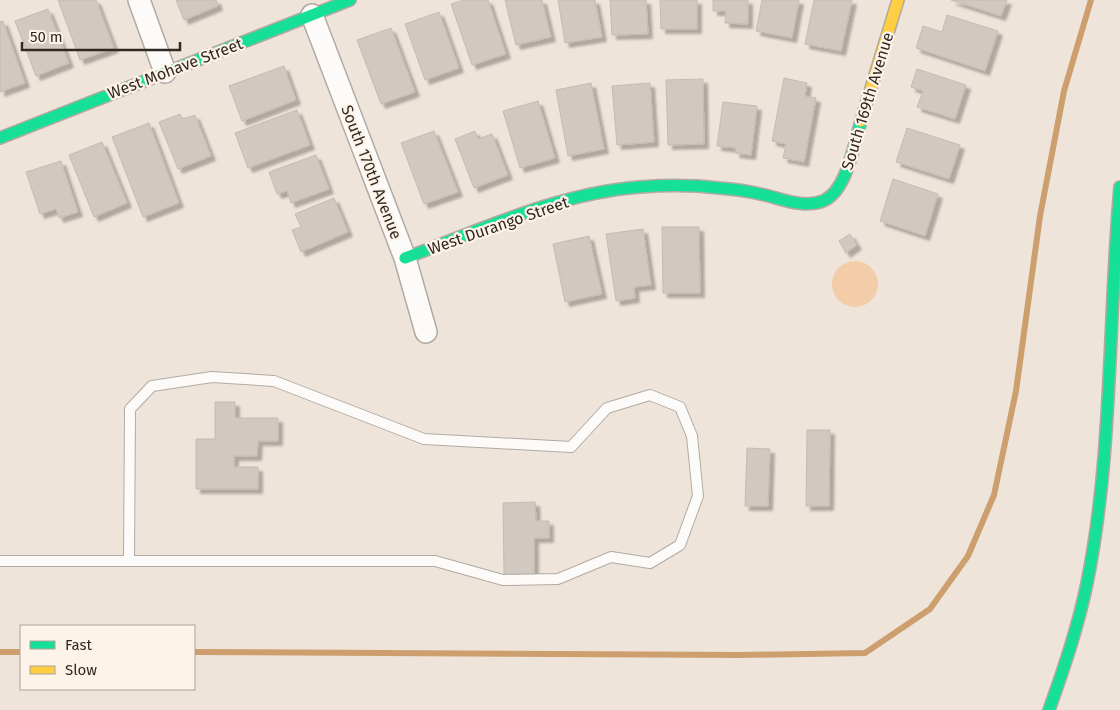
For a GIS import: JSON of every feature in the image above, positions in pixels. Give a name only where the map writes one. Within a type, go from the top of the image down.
[{"type":"street","points":[[139,0],[165,72]]},
{"type":"street","name":"West Mohave Street","points":[[0,138],[350,0]]},
{"type":"street","name":"South 169th Avenue","points":[[829,198],[839,188],[843,179],[898,0]]},
{"type":"street","name":"South 170th Avenue","points":[[312,15],[405,258],[426,332]]},
{"type":"street","name":"West Durango Street","points":[[405,258],[527,212],[571,198],[614,190],[655,186],[703,186],[744,191],[805,203],[817,203],[829,198]]},
{"type":"street","points":[[1049,710],[1064,675],[1081,622],[1092,574],[1113,456],[1120,187]]},
{"type":"lane","points":[[0,561],[129,561],[435,561],[503,580],[558,579],[611,557],[650,563],[680,546],[698,496],[692,436],[680,407],[650,395],[607,408],[571,447],[424,439],[274,381],[212,377],[152,386],[130,409],[129,561]]},
{"type":"shaded area","points":[[860,261],[872,267],[877,275],[877,293],[872,301],[864,306],[850,307],[838,301],[833,293],[832,279],[838,267],[846,262]]},
{"type":"building","points":[[58,0],[96,0],[114,48],[80,60]]},
{"type":"building","points":[[176,0],[216,0],[218,6],[184,20]]},
{"type":"building","points":[[464,0],[488,0],[506,54],[472,65],[451,4]]},
{"type":"building","points":[[505,0],[542,0],[551,37],[516,45]]},
{"type":"building","points":[[558,0],[595,0],[602,37],[565,43]]},
{"type":"building","points":[[610,0],[646,0],[648,34],[612,35]]},
{"type":"building","points":[[660,0],[697,0],[697,29],[661,29]]},
{"type":"building","points":[[713,0],[748,0],[748,24],[725,23],[726,11],[713,11]]},
{"type":"building","points":[[762,0],[799,0],[792,38],[756,31]]},
{"type":"building","points":[[814,0],[852,0],[841,51],[805,44]]},
{"type":"building","points":[[951,0],[1007,0],[1001,16]]},
{"type":"building","points":[[48,9],[69,63],[36,76],[15,21]]},
{"type":"building","points":[[439,12],[459,68],[425,80],[405,24]]},
{"type":"building","points":[[947,15],[998,31],[985,71],[916,48],[923,26],[942,32]]},
{"type":"building","points":[[3,21],[25,83],[0,92],[0,22]]},
{"type":"building","points":[[391,28],[415,92],[381,104],[357,40]]},
{"type":"building","points":[[284,66],[296,100],[242,121],[229,86]]},
{"type":"building","points":[[917,69],[966,85],[955,119],[917,107],[923,91],[911,87]]},
{"type":"building","points":[[784,78],[807,83],[805,96],[816,98],[804,162],[783,158],[786,144],[772,141]]},
{"type":"building","points":[[703,79],[704,144],[668,145],[666,80]]},
{"type":"building","points":[[591,83],[604,149],[568,156],[556,90]]},
{"type":"building","points":[[650,83],[654,142],[617,145],[612,86]]},
{"type":"building","points":[[538,101],[555,158],[520,168],[503,111]]},
{"type":"building","points":[[723,102],[757,106],[751,155],[735,153],[736,148],[717,146]]},
{"type":"building","points":[[297,110],[310,145],[248,168],[235,133]]},
{"type":"building","points":[[180,114],[183,119],[195,115],[211,156],[178,169],[159,122]]},
{"type":"building","points":[[149,123],[179,203],[143,217],[112,137]]},
{"type":"building","points":[[907,128],[960,145],[949,179],[896,162]]},
{"type":"building","points":[[434,131],[458,192],[424,204],[401,143]]},
{"type":"building","points":[[475,131],[478,139],[492,134],[508,175],[474,188],[455,139]]},
{"type":"building","points":[[102,142],[127,203],[94,217],[69,155]]},
{"type":"building","points":[[316,155],[329,189],[291,203],[287,191],[277,194],[269,172]]},
{"type":"building","points":[[61,161],[78,212],[59,218],[56,209],[40,214],[26,172]]},
{"type":"building","points":[[893,179],[938,194],[925,236],[880,221]]},
{"type":"building","points":[[334,198],[348,232],[301,252],[292,230],[301,227],[295,214]]},
{"type":"building","points":[[662,227],[699,227],[700,293],[663,293]]},
{"type":"building","points":[[643,229],[651,285],[634,287],[635,298],[616,301],[606,234]]},
{"type":"building","points":[[850,234],[857,245],[846,253],[839,241]]},
{"type":"building","points":[[589,236],[602,294],[565,302],[553,244]]},
{"type":"building","points":[[215,402],[235,402],[235,418],[278,418],[278,441],[258,441],[257,456],[234,456],[234,467],[258,467],[258,489],[196,489],[196,439],[215,439]]},
{"type":"building","points":[[807,430],[830,430],[829,506],[806,506]]},
{"type":"building","points":[[747,448],[770,449],[768,506],[745,506]]},
{"type":"building","points":[[535,502],[536,521],[549,521],[549,538],[534,538],[534,576],[504,576],[503,503]]},
{"type":"waterway","points":[[195,652],[740,655],[865,653],[930,609],[968,556],[994,495],[1016,391],[1040,216],[1064,91],[1091,0]]},
{"type":"waterway","points":[[0,652],[20,652]]},
{"type":"traffic: fast","points":[[0,138],[350,0]]},
{"type":"traffic: fast","points":[[405,258],[520,214],[579,197],[609,191],[650,186],[699,186],[745,191],[791,202],[808,204],[823,201],[831,196],[844,177],[861,121]]},
{"type":"traffic: fast","points":[[1049,710],[1079,616],[1095,535],[1106,436],[1120,187]]},
{"type":"traffic: slow","points":[[861,121],[898,0]]}]
